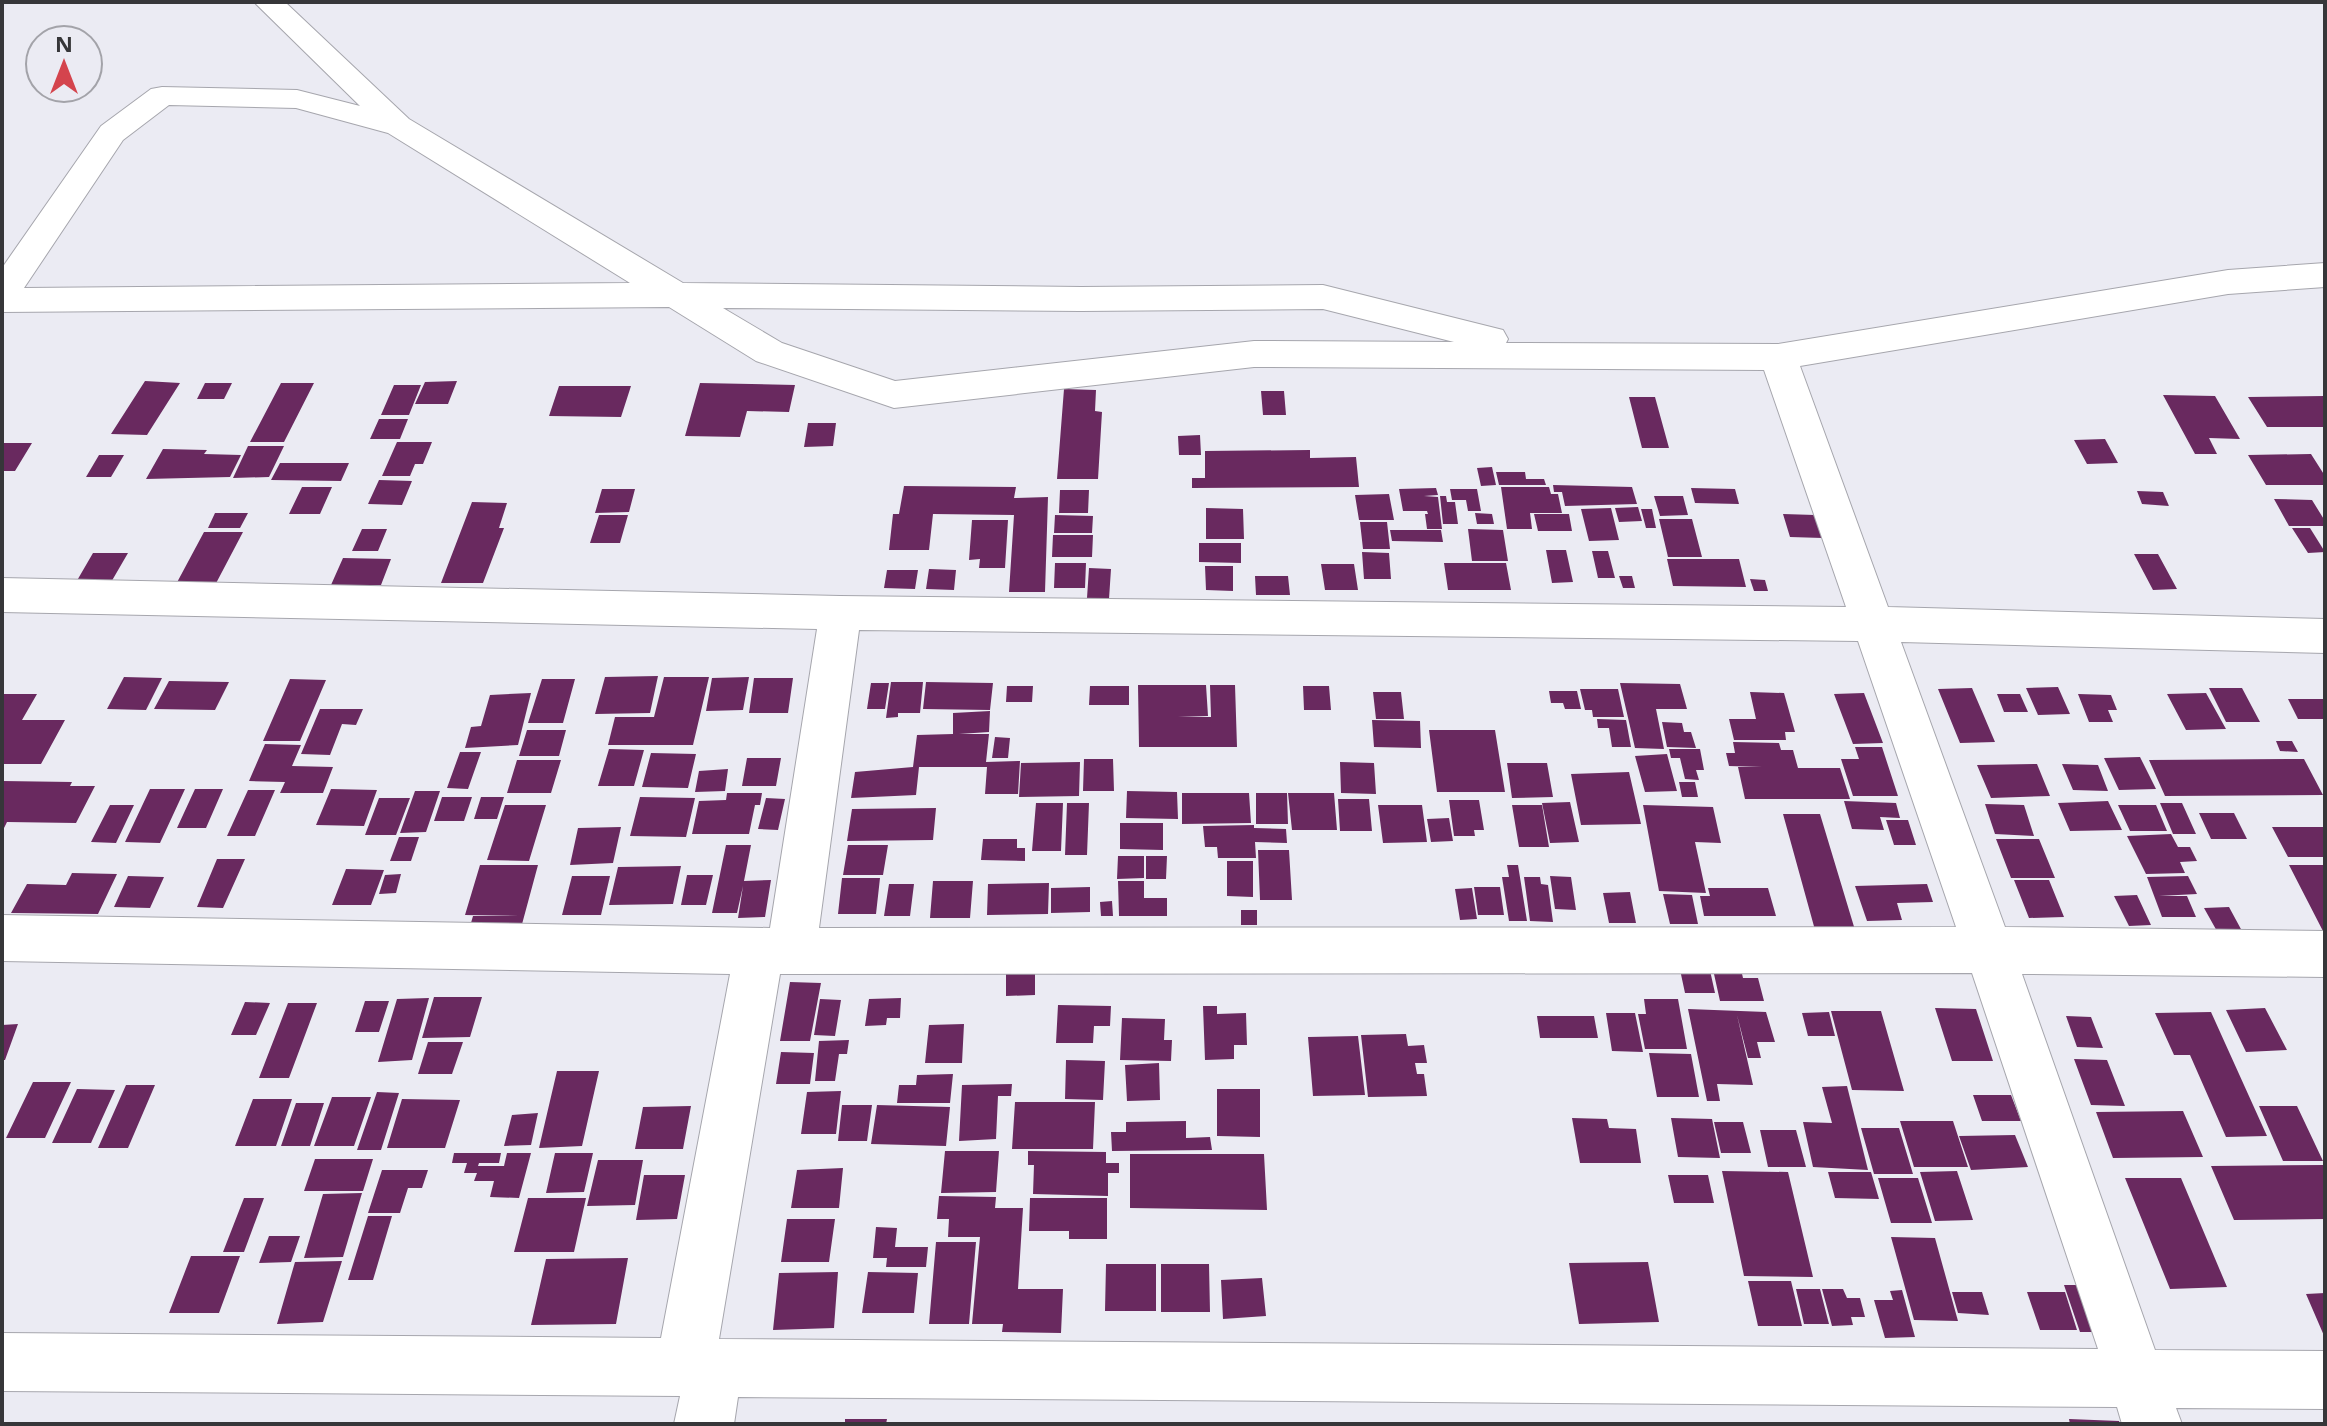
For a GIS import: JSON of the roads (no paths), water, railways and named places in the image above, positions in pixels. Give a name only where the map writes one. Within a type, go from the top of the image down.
[{"type":"street","points":[[268,2],[399,126],[769,352],[894,395],[1254,354],[1778,357],[2228,282],[2325,275]]},
{"type":"street","points":[[2,297],[112,133],[162,96],[297,99],[399,126]]},
{"type":"street","points":[[2,297],[675,294],[1081,299],[1323,297],[1489,339],[1583,357]]},
{"type":"street","points":[[1778,357],[1870,624],[1989,950],[2143,1400]]},
{"type":"street","points":[[2,595],[840,613],[1870,624],[2325,636]]},
{"type":"street","points":[[704,1424],[700,1367],[840,613]]},
{"type":"street","points":[[2,938],[775,951],[1989,950],[2325,954]]},
{"type":"street","points":[[2,1362],[700,1367],[2143,1400],[2325,1380]]}]
